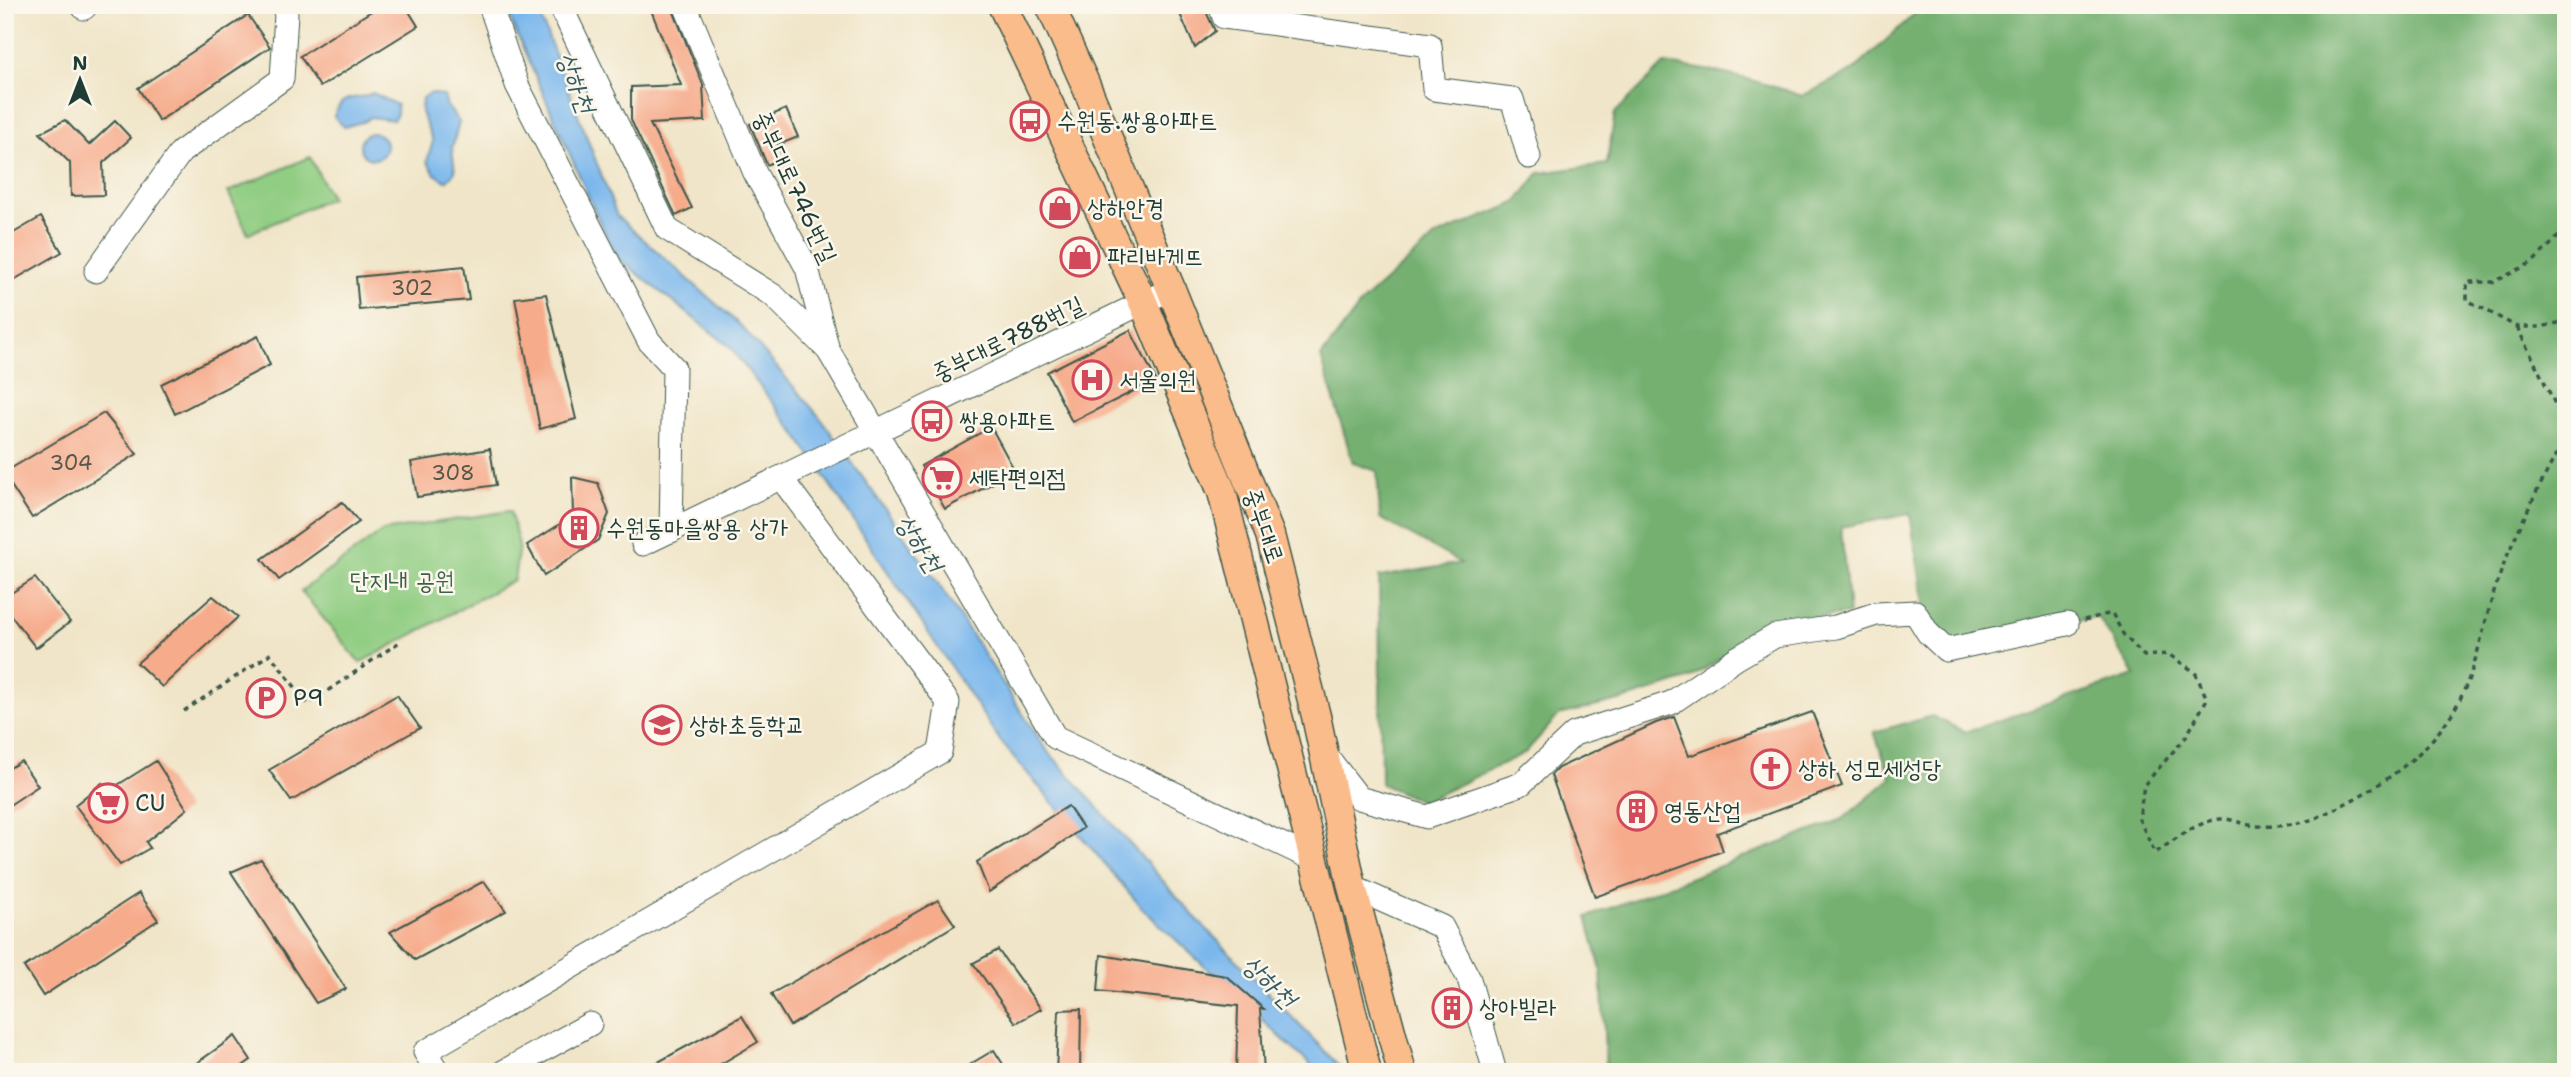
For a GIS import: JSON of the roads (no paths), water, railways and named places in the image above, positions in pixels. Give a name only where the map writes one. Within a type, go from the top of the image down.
[{"type":"main road","name":"중부대로","points":[[1002,5],[1143,302],[1222,492],[1367,1072]]},
{"type":"main road","name":"중부대로","points":[[1050,5],[1171,289],[1270,535],[1324,752],[1352,887],[1402,1072]]},
{"type":"street","points":[[96,271],[181,152],[282,79],[286,15],[282,5]]},
{"type":"street","points":[[491,5],[517,85],[649,341],[674,368],[671,531]]},
{"type":"street","points":[[560,5],[667,229],[774,296],[828,350]]},
{"type":"street","name":"중부대로746번길","points":[[685,5],[755,173],[807,268],[828,350],[873,435]]},
{"type":"street","points":[[1220,5],[1224,17],[1430,46],[1434,89],[1512,99],[1529,157]]},
{"type":"street","name":"중부대로788번길","points":[[781,478],[1171,289]]},
{"type":"street","points":[[873,435],[1055,737],[1315,860]]},
{"type":"street","points":[[438,1072],[425,1052],[940,752],[948,702],[781,478],[643,544]]},
{"type":"street","points":[[1324,752],[1359,798],[1427,817],[1521,784],[1573,734],[1671,703],[1775,636],[1836,627],[1876,614],[1915,612],[1928,633],[1946,650],[2067,624]]},
{"type":"street","points":[[1345,853],[1359,798]]},
{"type":"street","points":[[1352,887],[1441,927],[1469,979],[1495,1072]]},
{"type":"street","points":[[503,1072],[590,1024]]},
{"type":"water","points":[[504,5],[536,5],[617,216],[741,326],[819,416],[939,585],[1045,748],[1194,916],[1345,1072],[1318,1072],[1143,909],[1001,742],[794,431],[729,346],[619,259],[601,225]]},
{"type":"water","points":[[373,93],[397,105],[397,114],[393,120],[370,117],[344,127],[334,116],[345,100]]},
{"type":"water","points":[[431,93],[444,96],[447,106],[459,122],[452,148],[455,172],[446,181],[435,174],[427,161],[433,141],[421,112],[422,98]]},
{"type":"water","points":[[373,133],[382,137],[386,146],[382,155],[373,159],[364,155],[360,146],[364,137]]},
{"type":"place","name":"수원동.쌍용아파트","points":[[1030,121]]},
{"type":"place","name":"상하안경","points":[[1060,208]]},
{"type":"place","name":"파리바게뜨","points":[[1080,257]]},
{"type":"place","name":"서울의원","points":[[1092,380]]},
{"type":"place","name":"쌍용아파트","points":[[932,421]]},
{"type":"place","name":"세탁편의점","points":[[942,478]]},
{"type":"place","name":"수원동마을쌍용 상가","points":[[579,528]]},
{"type":"place","name":"P9","points":[[266,698]]},
{"type":"place","name":"상하초등학교","points":[[662,725]]},
{"type":"place","name":"상하 성모세성당","points":[[1771,769]]},
{"type":"place","name":"CU","points":[[108,803]]},
{"type":"place","name":"영동산업","points":[[1637,811]]},
{"type":"place","name":"상아빌라","points":[[1452,1008]]},
{"type":"water label","name":"상하천","points":[[577,82]]},
{"type":"water label","name":"상하천","points":[[920,543]]},
{"type":"water label","name":"상하천","points":[[1270,981]]},
{"type":"park label","name":"단지내 공원","points":[[402,581]]}]
